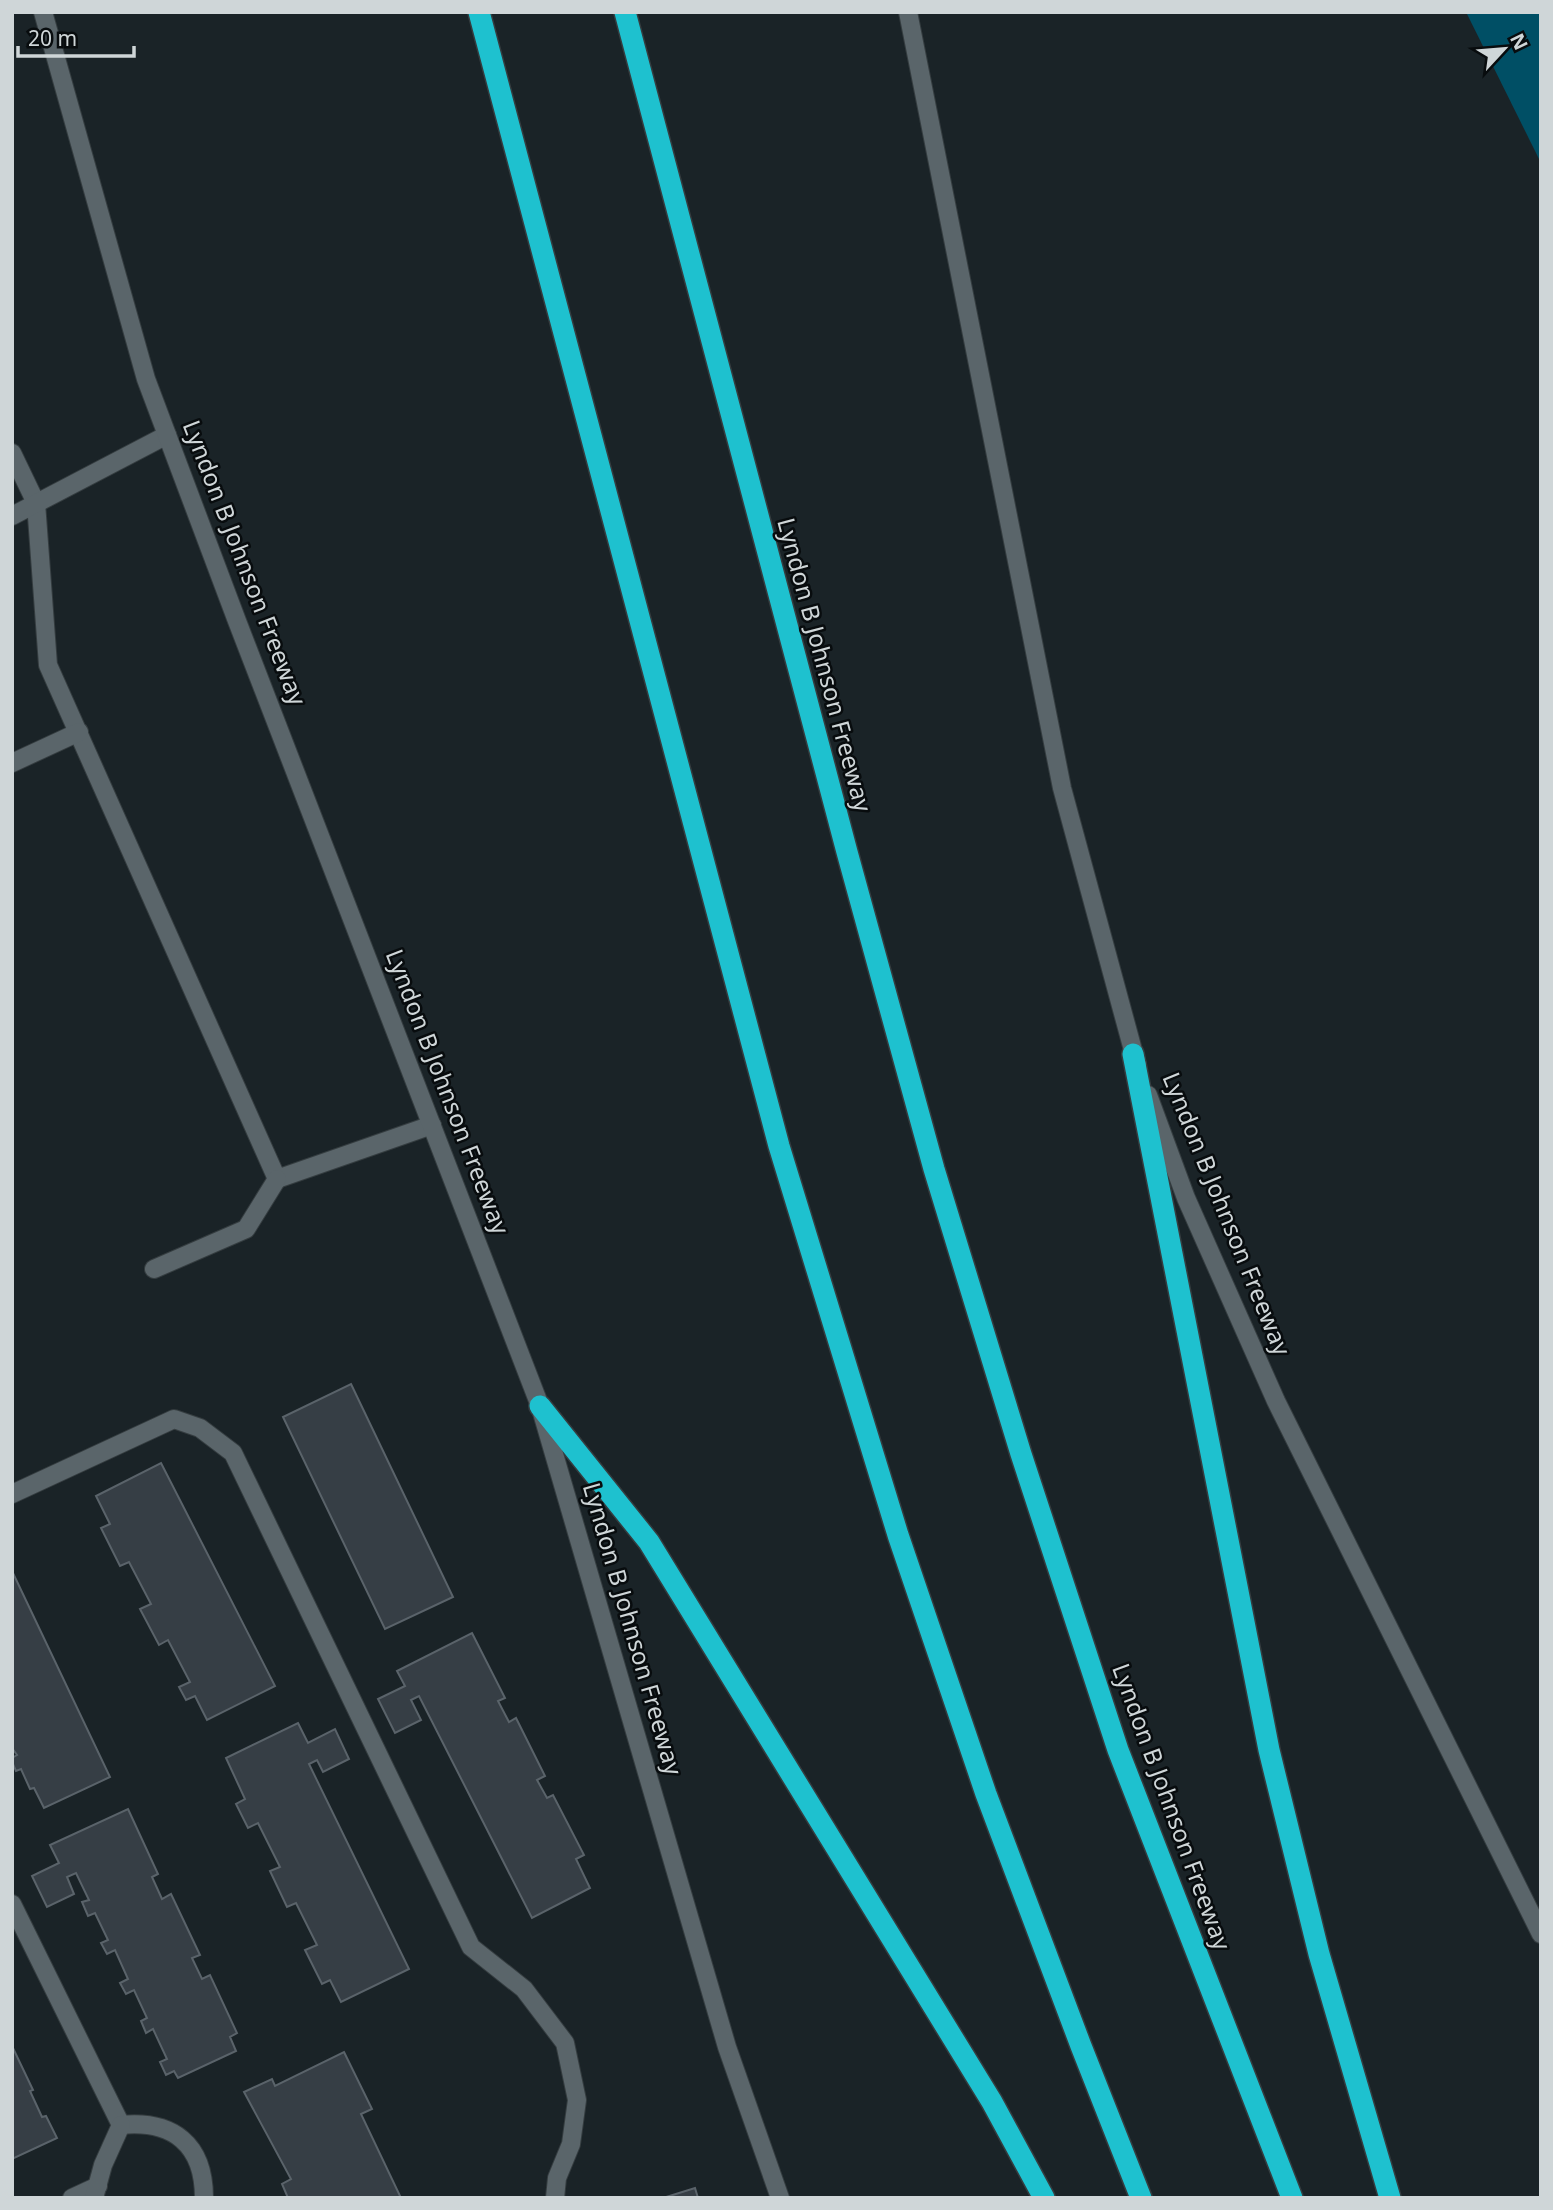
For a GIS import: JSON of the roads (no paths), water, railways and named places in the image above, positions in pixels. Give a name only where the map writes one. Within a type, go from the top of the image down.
[{"type":"highway","points":[[479,12],[783,1158],[898,1535],[969,1742],[1081,2046],[1141,2198]]},
{"type":"highway","name":"Lyndon B Johnson Freeway","points":[[625,12],[933,1169],[1021,1454],[1118,1750],[1292,2198]]},
{"type":"highway","points":[[1133,1054],[1269,1750],[1319,1954],[1390,2198]]},
{"type":"highway","points":[[540,1406],[649,1542],[985,2090],[1044,2198]]},
{"type":"main road","name":"Lyndon B Johnson Freeway","points":[[43,12],[146,379],[540,1406],[727,2047],[780,2198]]},
{"type":"main road","name":"Lyndon B Johnson Freeway","points":[[908,12],[1062,788],[1133,1054],[1186,1198],[1276,1401],[1541,1934]]},
{"type":"main road","points":[[12,516],[167,435]]},
{"type":"main road","points":[[12,453],[36,503],[48,665],[277,1179]]},
{"type":"main road","points":[[12,763],[79,732]]},
{"type":"main road","points":[[155,1269],[246,1229],[277,1179],[432,1125]]},
{"type":"main road","points":[[12,1494],[174,1419],[200,1428],[233,1453],[471,1947],[524,1989],[565,2043],[577,2100],[571,2144],[556,2179],[555,2198]]},
{"type":"main road","points":[[12,1904],[121,2124]]},
{"type":"main road","points":[[121,2124],[143,2123],[163,2127],[182,2138],[196,2155],[203,2175],[204,2198]]},
{"type":"main road","points":[[72,2198],[96,2192],[103,2165],[121,2124]]}]
